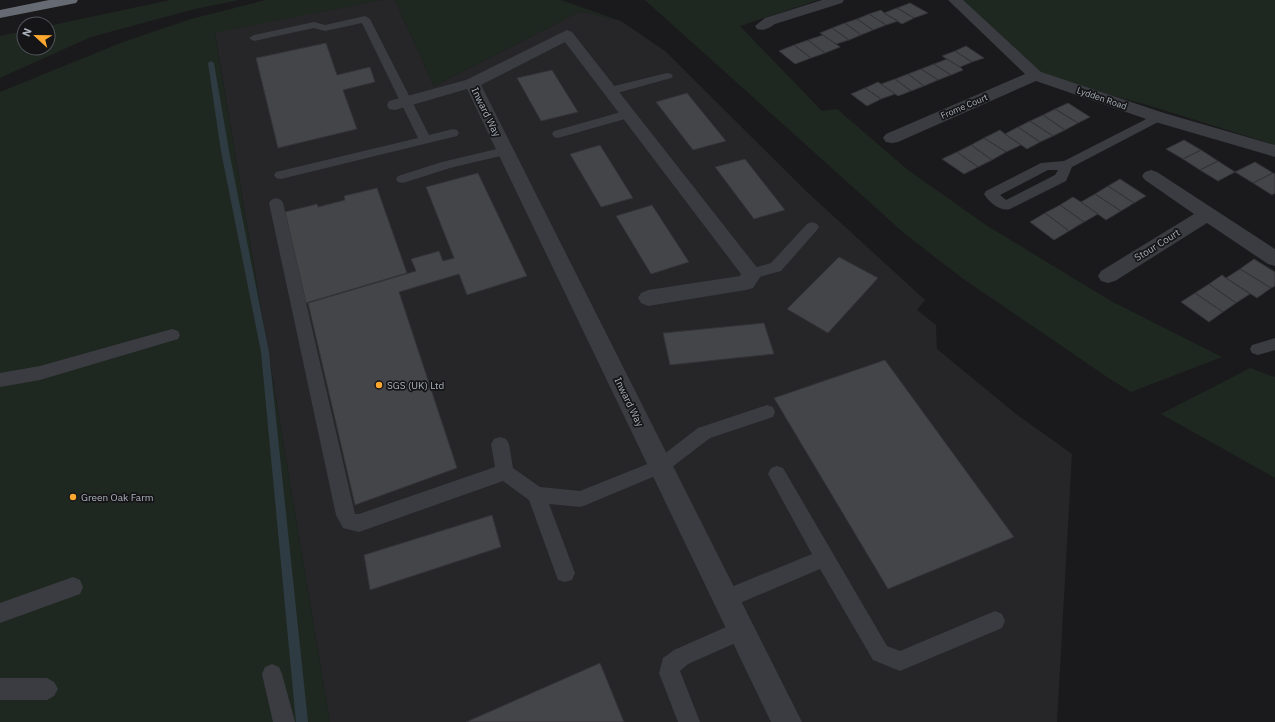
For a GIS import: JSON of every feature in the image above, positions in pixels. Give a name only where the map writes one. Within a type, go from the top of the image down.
[{"type":"highway","points":[[0,14],[71,0]]},
{"type":"street","points":[[762,26],[770,21],[837,0]]},
{"type":"street","name":"Lydden Road","points":[[955,0],[1035,75],[1158,117],[1275,151]]},
{"type":"street","points":[[401,104],[472,83],[568,35],[752,274],[746,283],[648,298]]},
{"type":"street","name":"Frome Court","points":[[892,138],[1035,75]]},
{"type":"street","name":"Inward Way","points":[[472,83],[787,722]]},
{"type":"street","points":[[1151,176],[1275,259]]},
{"type":"street","name":"Stour Court","points":[[1108,276],[1207,214]]},
{"type":"lane","points":[[254,38],[314,26],[325,28],[365,19],[401,104],[425,140]]},
{"type":"lane","points":[[610,91],[667,76]]},
{"type":"lane","points":[[558,134],[628,114]]},
{"type":"lane","points":[[1066,165],[1061,178],[1005,206],[991,194],[1046,166],[1066,165],[1158,117]]},
{"type":"lane","points":[[281,175],[453,134]]},
{"type":"lane","points":[[403,179],[447,165],[505,151]]},
{"type":"lane","points":[[1029,174],[1031,192]]},
{"type":"lane","points":[[276,203],[345,515],[350,522],[359,523],[505,472]]},
{"type":"lane","points":[[752,274],[776,267],[812,227]]},
{"type":"lane","points":[[0,380],[40,373],[172,335]]},
{"type":"lane","points":[[1258,349],[1275,344]]},
{"type":"lane","points":[[500,444],[505,472],[536,495],[580,499],[661,466],[704,433],[767,412]]},
{"type":"lane","points":[[777,474],[880,653],[900,661],[996,621]]},
{"type":"lane","points":[[536,495],[565,573]]},
{"type":"lane","points":[[726,599],[824,558]]},
{"type":"lane","points":[[0,613],[73,587]]},
{"type":"lane","points":[[689,722],[669,673],[670,665],[681,657],[742,630]]},
{"type":"lane","points":[[272,674],[284,722]]},
{"type":"lane","points":[[0,689],[47,689]]},
{"type":"shaded area","points":[[170,0],[239,0],[195,9],[91,37],[56,53],[56,24]]},
{"type":"shaded area","points":[[266,0],[382,0],[215,33],[330,722],[0,722],[0,92],[123,42],[191,19]]},
{"type":"shaded area","points":[[382,0],[395,0],[434,86],[581,11],[621,21],[665,51],[806,191],[925,300],[917,310],[936,325],[937,349],[1016,414],[1072,454],[1057,722],[330,722],[215,32]]},
{"type":"shaded area","points":[[395,0],[561,0],[621,21],[581,11],[434,86]]},
{"type":"shaded area","points":[[645,0],[818,0],[740,26],[822,111],[837,109],[908,170],[986,225],[1111,301],[1222,357],[1131,392],[962,278],[905,234]]},
{"type":"shaded area","points":[[961,0],[1275,0],[1275,145],[1144,104],[1061,82],[1038,72]]},
{"type":"shaded area","points":[[16,33],[16,56],[49,56],[0,78],[0,36]]},
{"type":"shaded area","points":[[1250,368],[1275,377],[1275,478],[1161,414]]},
{"type":"building","points":[[910,3],[928,13],[914,18],[897,8]]},
{"type":"building","points":[[897,8],[914,18],[902,24],[884,13]]},
{"type":"building","points":[[881,10],[898,21],[886,25],[869,14]]},
{"type":"building","points":[[869,14],[886,25],[873,30],[857,19]]},
{"type":"building","points":[[857,19],[873,30],[861,35],[845,23]]},
{"type":"building","points":[[845,23],[861,35],[849,40],[832,28]]},
{"type":"building","points":[[832,28],[849,40],[836,44],[820,33]]},
{"type":"building","points":[[823,35],[840,47],[825,53],[808,40]]},
{"type":"building","points":[[808,40],[825,53],[811,58],[794,45]]},
{"type":"building","points":[[326,43],[337,75],[370,67],[375,82],[343,90],[357,129],[278,148],[256,58]]},
{"type":"building","points":[[794,45],[811,58],[795,64],[779,51]]},
{"type":"building","points":[[966,46],[984,58],[972,62],[955,51]]},
{"type":"building","points":[[955,51],[972,62],[960,67],[942,56]]},
{"type":"building","points":[[947,59],[963,70],[951,75],[934,64]]},
{"type":"building","points":[[934,64],[951,75],[938,80],[921,69]]},
{"type":"building","points":[[921,69],[938,80],[924,86],[908,74]]},
{"type":"building","points":[[552,70],[578,112],[541,121],[517,78]]},
{"type":"building","points":[[908,74],[924,86],[911,91],[895,79]]},
{"type":"building","points":[[895,79],[911,91],[898,96],[881,84]]},
{"type":"building","points":[[878,82],[895,94],[881,99],[865,88]]},
{"type":"building","points":[[865,88],[881,99],[867,106],[851,94]]},
{"type":"building","points":[[687,93],[726,141],[693,150],[656,102]]},
{"type":"building","points":[[1068,103],[1090,117],[1078,123],[1055,109]]},
{"type":"building","points":[[1055,109],[1078,123],[1065,130],[1043,115]]},
{"type":"building","points":[[1043,115],[1065,130],[1053,136],[1030,121]]},
{"type":"building","points":[[1030,121],[1053,136],[1040,142],[1018,127]]},
{"type":"building","points":[[1018,127],[1040,142],[1027,149],[1005,134]]},
{"type":"building","points":[[1000,130],[1021,145],[1006,152],[984,138]]},
{"type":"building","points":[[984,138],[1006,152],[992,160],[971,145]]},
{"type":"building","points":[[1184,140],[1201,150],[1183,159],[1166,149]]},
{"type":"building","points":[[600,145],[633,198],[601,207],[570,154]]},
{"type":"building","points":[[971,145],[992,160],[978,167],[957,152]]},
{"type":"building","points":[[1201,150],[1218,161],[1200,170],[1183,159]]},
{"type":"building","points":[[957,152],[978,167],[964,174],[942,159]]},
{"type":"building","points":[[745,159],[785,210],[754,219],[715,167]]},
{"type":"building","points":[[1218,161],[1235,172],[1218,181],[1200,170]]},
{"type":"building","points":[[1255,162],[1273,173],[1253,183],[1235,172]]},
{"type":"building","name":"SGS (UK) Ltd","points":[[478,173],[527,276],[467,295],[459,274],[399,292],[457,468],[355,505],[308,303],[416,271],[411,259],[439,251],[443,261],[454,258],[426,187]]},
{"type":"building","points":[[1273,173],[1275,174],[1275,193],[1272,195],[1253,183]]},
{"type":"building","points":[[1120,179],[1146,196],[1134,203],[1108,186]]},
{"type":"building","points":[[1108,186],[1134,203],[1121,211],[1095,194]]},
{"type":"building","points":[[377,188],[407,273],[306,303],[285,212],[317,204],[318,207],[345,200],[344,196]]},
{"type":"building","points":[[1095,194],[1121,211],[1106,220],[1081,202]]},
{"type":"building","points":[[1073,197],[1098,214],[1084,222],[1060,205]]},
{"type":"building","points":[[652,205],[689,262],[651,274],[616,216]]},
{"type":"building","points":[[1060,205],[1084,222],[1069,231],[1045,213]]},
{"type":"building","points":[[1045,213],[1069,231],[1054,240],[1030,222]]},
{"type":"building","points":[[839,257],[878,278],[828,333],[787,309]]},
{"type":"building","points":[[1254,259],[1275,272],[1275,286],[1271,288],[1240,269]]},
{"type":"building","points":[[1240,269],[1271,288],[1257,298],[1226,278]]},
{"type":"building","points":[[1222,275],[1250,294],[1236,303],[1209,284]]},
{"type":"building","points":[[1209,284],[1236,303],[1223,312],[1195,293]]},
{"type":"building","points":[[1195,293],[1223,312],[1209,322],[1181,302]]},
{"type":"building","points":[[764,323],[774,354],[670,365],[663,333]]},
{"type":"building","points":[[885,360],[1014,537],[888,589],[774,398]]},
{"type":"building","points":[[492,515],[501,547],[370,590],[364,555]]},
{"type":"building","points":[[600,663],[624,722],[466,722]]},
{"type":"waterway","points":[[211,63],[225,151],[265,352],[302,722]]},
{"type":"place","name":"SGS (UK) Ltd","points":[[379,385]]},
{"type":"place","name":"Green Oak Farm","points":[[73,497]]}]
